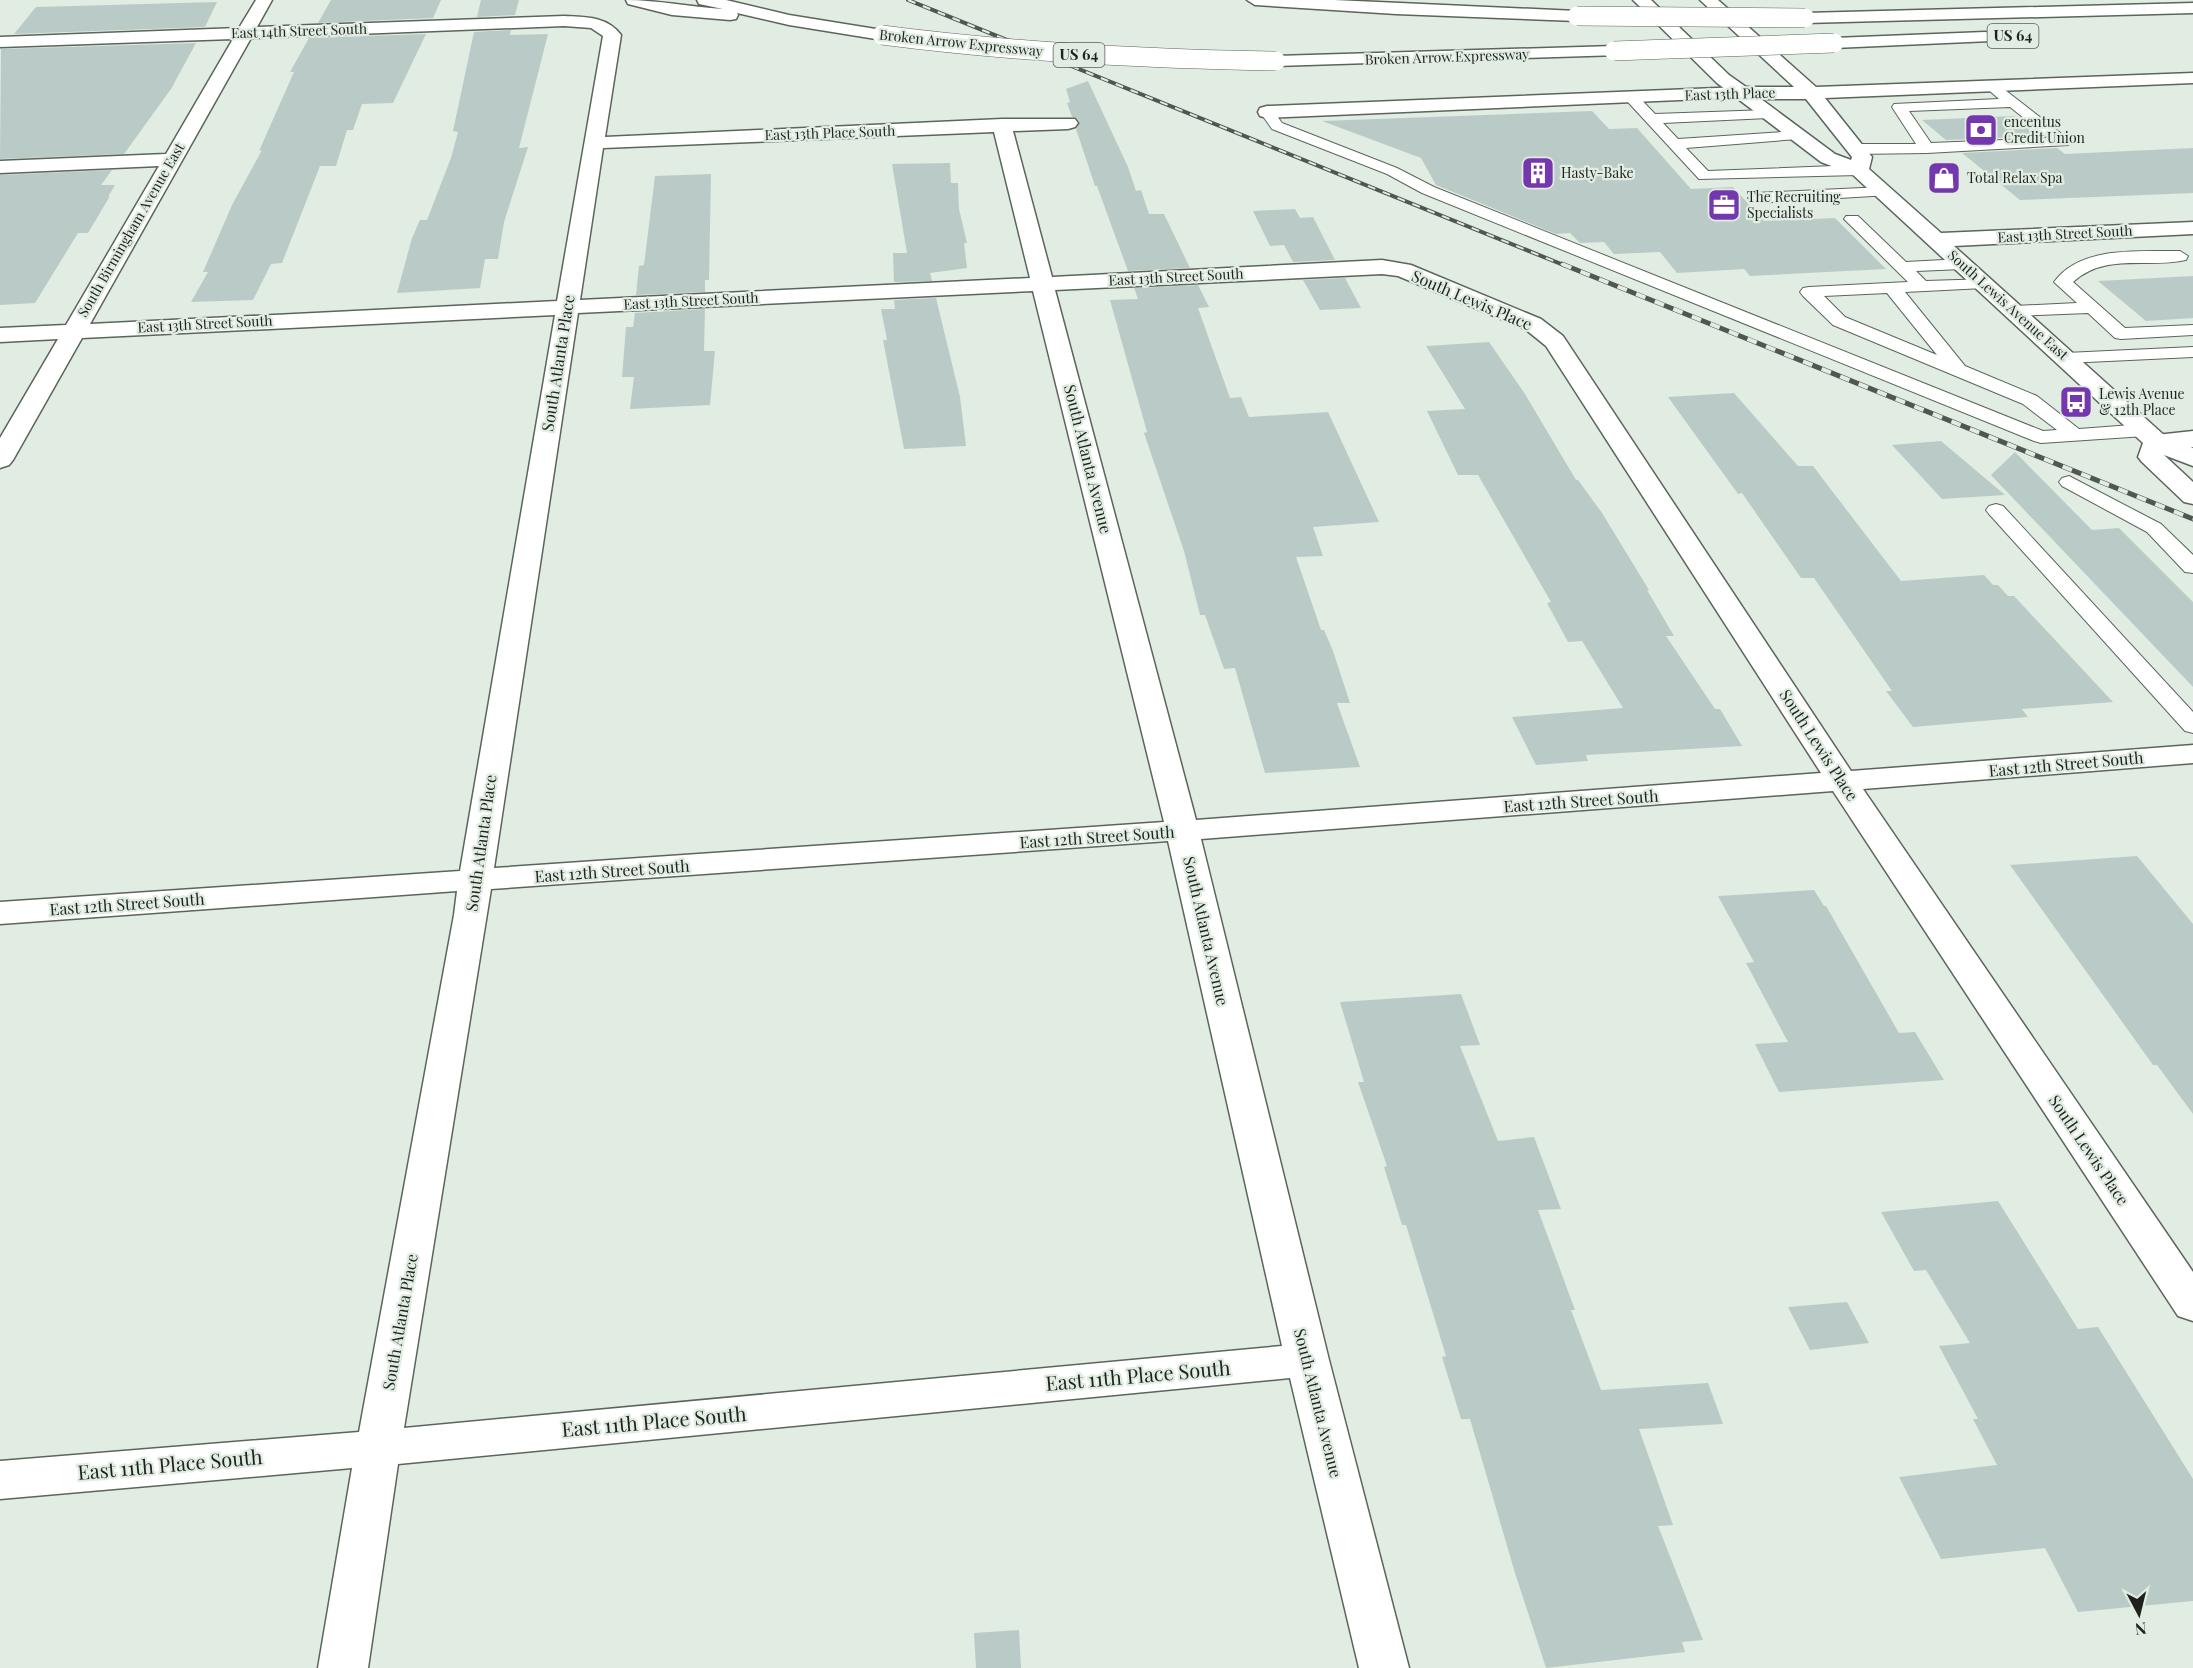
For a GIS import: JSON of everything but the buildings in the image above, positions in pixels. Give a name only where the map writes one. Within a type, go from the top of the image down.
[{"type":"main road","name":"South Birmingham Avenue East","points":[[0,460],[264,0]]},
{"type":"main road","points":[[634,0],[672,10],[789,20]]},
{"type":"main road","name":"Broken Arrow Expressway","points":[[705,0],[789,20],[954,45],[1186,61],[1276,61],[2001,37]]},
{"type":"main road","name":"US 64","points":[[1255,0],[1396,9],[1577,16],[1805,18],[2193,8]]},
{"type":"main road","name":"South Lewis Avenue East","points":[[1641,0],[1724,79],[1768,114],[1828,158],[1858,161]]},
{"type":"main road","name":"South Lewis Avenue East","points":[[1708,0],[1811,93],[1858,161],[1883,192],[2151,436],[2193,458]]},
{"type":"main road","name":"East 14th Street South","points":[[0,42],[564,21],[598,25]]},
{"type":"main road","name":"South Atlanta Place","points":[[343,1668],[378,1448],[471,915],[612,35],[608,29],[598,25]]},
{"type":"main road","name":"East 13th Place","points":[[1267,112],[2193,78]]},
{"type":"main road","name":"East 13th Place South","points":[[593,143],[1068,123]]},
{"type":"main road","name":"South Atlanta Avenue","points":[[1002,125],[1182,831],[1307,1360],[1384,1668]]},
{"type":"main road","points":[[0,167],[172,160]]},
{"type":"main road","name":"East 13th Street South","points":[[1937,240],[2193,228]]},
{"type":"main road","name":"East 13th Street South","points":[[0,335],[1382,267]]},
{"type":"main road","name":"South Lewis Place","points":[[1382,267],[1403,270],[1533,324],[1555,341],[1842,781],[2193,1305]]},
{"type":"main road","points":[[2193,439],[2151,436],[2151,457],[2193,496]]},
{"type":"main road","name":"East 12th Street South","points":[[0,913],[1182,831],[2193,754]]},
{"type":"main road","name":"East 11th Place South","points":[[0,1479],[378,1448],[1307,1360]]},
{"type":"lane","points":[[1632,98],[1704,176],[1858,161],[1927,148],[2063,142],[1991,86]]},
{"type":"lane","points":[[1879,90],[1899,107],[1927,148]]},
{"type":"lane","points":[[1899,107],[2013,103]]},
{"type":"lane","points":[[1267,112],[1277,126],[1392,171],[1428,190],[2042,437],[2151,436]]},
{"type":"lane","points":[[1652,119],[1768,114]]},
{"type":"lane","points":[[1675,144],[1797,135]]},
{"type":"lane","points":[[1858,161],[1934,163]]},
{"type":"lane","points":[[1756,198],[1883,192]]},
{"type":"lane","points":[[1852,219],[1922,286]]},
{"type":"lane","points":[[2088,233],[2121,260]]},
{"type":"lane","points":[[2180,256],[2088,265],[2070,273],[2062,282],[2121,333],[2193,330]]},
{"type":"lane","points":[[1902,267],[1963,264]]},
{"type":"lane","points":[[1984,283],[1809,292],[1839,321],[2030,399],[2075,435]]},
{"type":"lane","points":[[1892,288],[1958,370]]},
{"type":"lane","points":[[2015,311],[2092,308]]},
{"type":"lane","points":[[2066,358],[2193,352]]},
{"type":"lane","points":[[2069,482],[2154,528],[2193,567]]},
{"type":"lane","points":[[1996,510],[2193,726]]},
{"type":"railway","points":[[908,0],[1566,266]]},
{"type":"railway","points":[[1562,264],[2193,519]]},
{"type":"place","name":"encentus Credit Union","points":[[1981,130]]},
{"type":"place","name":"Hasty-Bake","points":[[1538,173]]},
{"type":"place","name":"Total Relax Spa","points":[[1944,178]]},
{"type":"place","name":"The Recruiting Specialists","points":[[1724,205]]},
{"type":"place","name":"Lewis Avenue & 12th Place","points":[[2076,402]]}]
